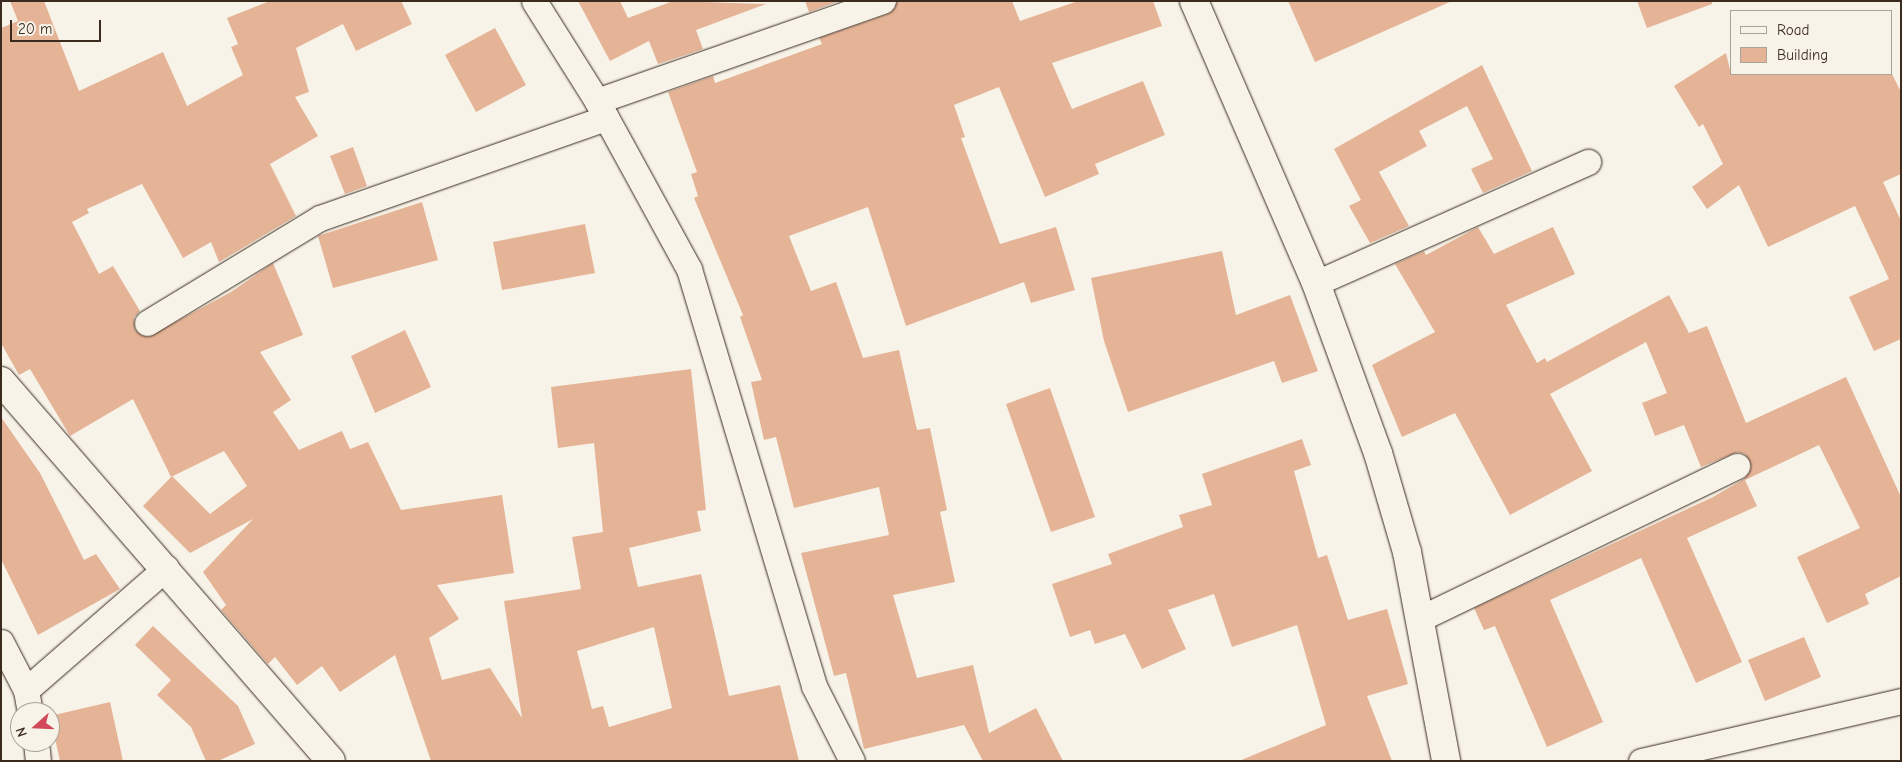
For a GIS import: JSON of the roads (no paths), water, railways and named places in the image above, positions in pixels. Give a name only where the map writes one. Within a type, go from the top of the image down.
[{"type":"street","points":[[534,1],[602,110],[689,269],[814,686],[852,761]]},
{"type":"street","points":[[147,323],[320,218],[883,1]]},
{"type":"street","points":[[1194,1],[1316,283],[1378,453],[1408,552],[1446,761]]},
{"type":"street","points":[[1316,283],[1588,162]]},
{"type":"street","points":[[1,381],[166,568],[331,761]]},
{"type":"street","points":[[1420,618],[1737,466]]},
{"type":"street","points":[[1,642],[28,701],[166,568]]},
{"type":"street","points":[[1641,761],[1901,701]]}]
